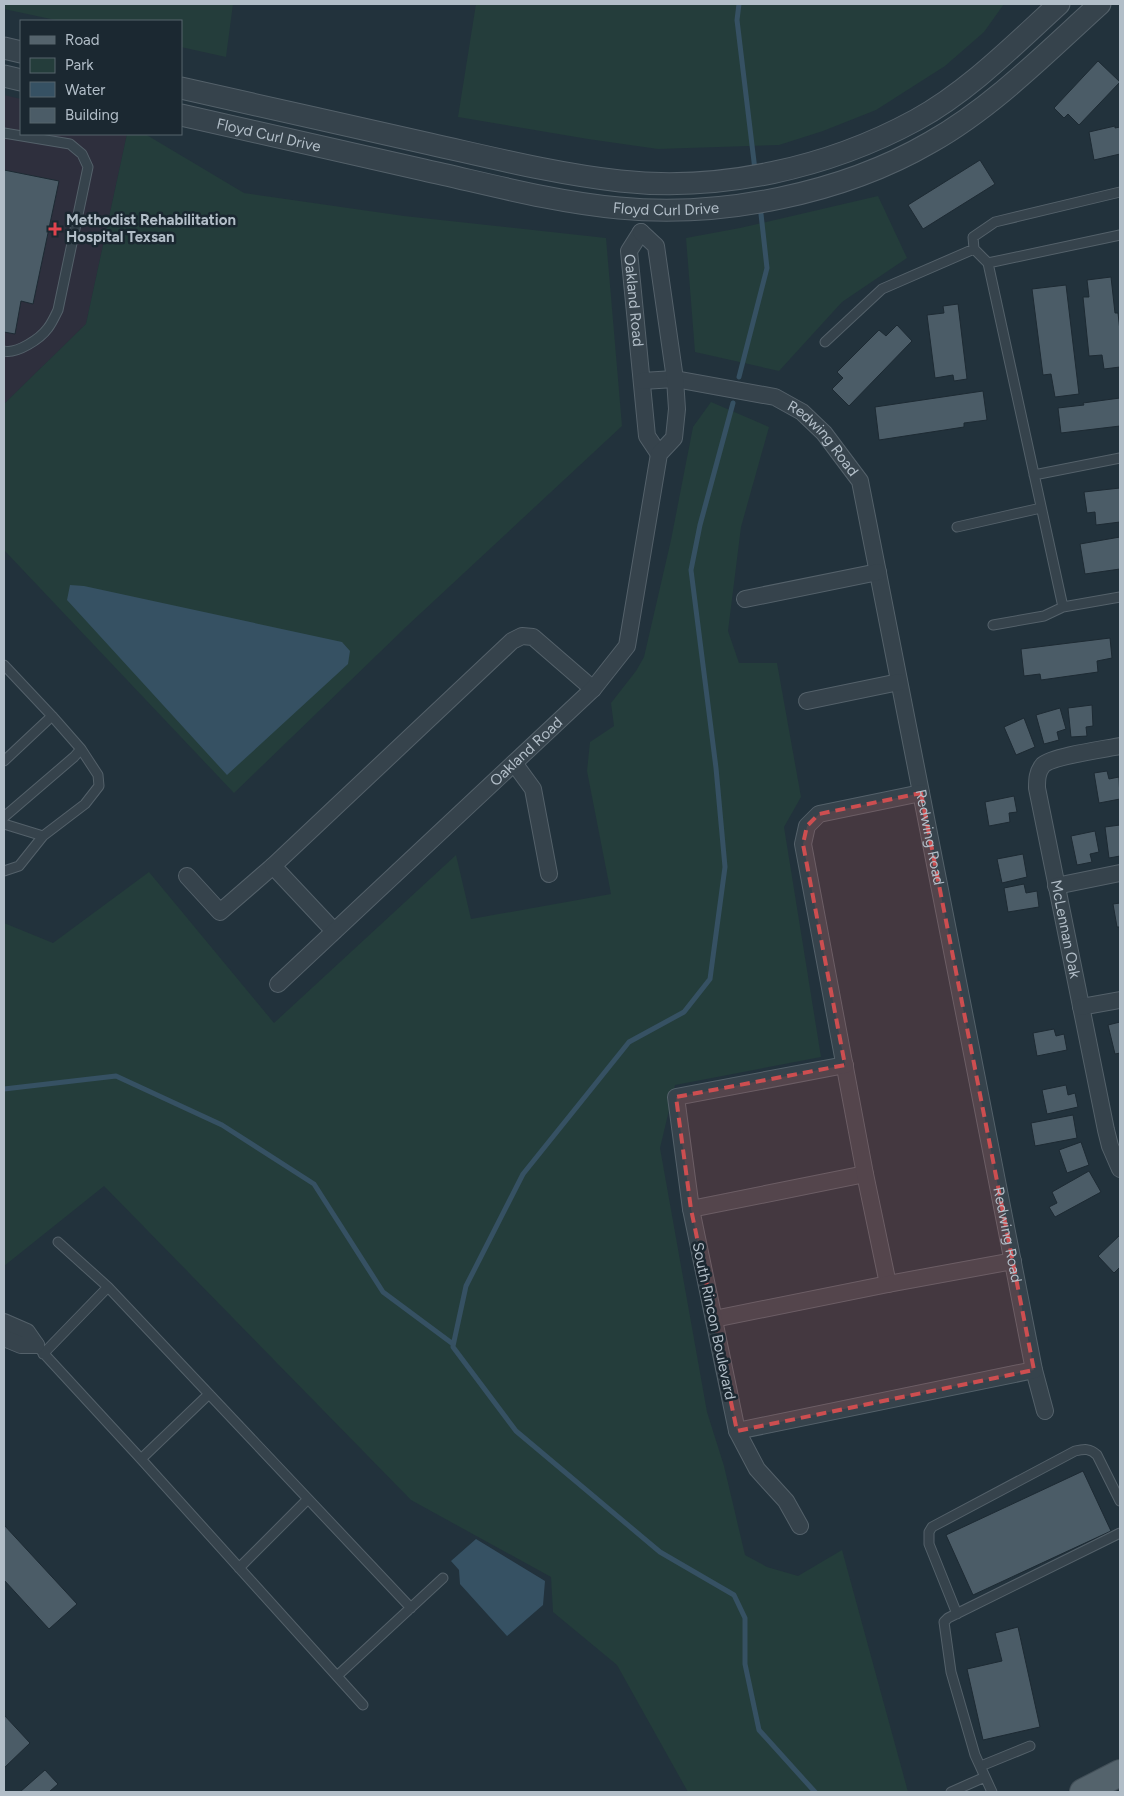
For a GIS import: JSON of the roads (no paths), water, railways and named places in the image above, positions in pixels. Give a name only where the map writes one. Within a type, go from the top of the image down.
[{"type":"main road","points":[[1083,1792],[1120,1773]]},
{"type":"street","name":"Floyd Curl Drive","points":[[182,88],[558,172],[665,184],[728,180],[783,170],[839,154],[918,119],[968,84],[1059,4]]},
{"type":"street","name":"Floyd Curl Drive","points":[[182,116],[552,199],[665,211],[732,207],[789,196],[848,179],[894,161],[931,142],[984,106],[1100,4]]},
{"type":"street","points":[[4,48],[20,52]]},
{"type":"street","points":[[4,76],[20,80]]},
{"type":"street","points":[[637,182],[641,232]]},
{"type":"street","name":"Oakland Road","points":[[278,984],[593,689],[627,646],[659,454],[674,438],[677,409],[675,379],[656,246],[641,232],[629,251],[647,436],[659,454]]},
{"type":"street","name":"Redwing Road","points":[[642,381],[675,379],[775,397],[802,412],[824,433],[860,481],[1034,1370],[1045,1411]]},
{"type":"street","points":[[745,599],[878,572]]},
{"type":"street","points":[[186,876],[220,912],[273,866],[512,641],[522,636],[533,637],[593,689]]},
{"type":"street","points":[[807,701],[899,682]]},
{"type":"street","name":"McLennan Oak","points":[[1120,746],[1045,763],[1038,774],[1037,788],[1081,1007],[1113,1128],[1110,1146],[1120,1169]]},
{"type":"street","points":[[514,763],[533,789],[549,874]]},
{"type":"street","points":[[888,1284],[865,1174],[804,844],[807,826],[819,814],[922,793]]},
{"type":"street","points":[[273,866],[334,931]]},
{"type":"street","points":[[1056,886],[1120,873]]},
{"type":"street","points":[[1081,1007],[1120,1000]]},
{"type":"street","name":"South Rincon Boulevard","points":[[800,1526],[786,1501],[757,1469],[737,1431],[691,1209],[676,1097],[845,1065]]},
{"type":"street","points":[[691,1209],[865,1174]]},
{"type":"street","points":[[714,1319],[1013,1261]]},
{"type":"street","points":[[4,1322],[27,1332],[39,1350]]},
{"type":"street","points":[[4,1338],[39,1350]]},
{"type":"street","points":[[737,1431],[1034,1370]]},
{"type":"lane","points":[[4,132],[20,135]]},
{"type":"lane","points":[[4,351],[10,352],[25,347],[48,329],[58,310],[88,166],[82,154],[70,144],[20,135]]},
{"type":"lane","points":[[1063,607],[988,263],[974,249],[973,237],[995,222],[1120,192]]},
{"type":"lane","points":[[988,263],[1120,235]]},
{"type":"lane","points":[[825,342],[882,289],[974,249]]},
{"type":"lane","points":[[1034,476],[1120,458]]},
{"type":"lane","points":[[957,526],[1041,508]]},
{"type":"lane","points":[[993,625],[1044,616],[1063,607],[1120,597]]},
{"type":"lane","points":[[4,665],[81,749],[98,775],[99,786],[85,804],[43,836],[19,866],[4,871]]},
{"type":"lane","points":[[4,761],[52,716]]},
{"type":"lane","points":[[4,817],[74,758],[81,749]]},
{"type":"lane","points":[[4,824],[43,836]]},
{"type":"lane","points":[[58,1242],[108,1287],[411,1608]]},
{"type":"lane","points":[[108,1287],[39,1350],[141,1459],[363,1705]]},
{"type":"lane","points":[[141,1459],[209,1394]]},
{"type":"lane","points":[[957,1614],[929,1544],[929,1532],[932,1527],[1075,1451],[1085,1448],[1097,1455],[1120,1501]]},
{"type":"lane","points":[[239,1568],[308,1499]]},
{"type":"lane","points":[[992,1792],[975,1754],[951,1672],[944,1622],[948,1618],[1120,1533]]},
{"type":"lane","points":[[337,1676],[443,1578]]},
{"type":"lane","points":[[981,1766],[1030,1746]]},
{"type":"lane","points":[[950,1792],[985,1777]]},
{"type":"water","points":[[70,585],[84,586],[342,642],[350,651],[348,664],[227,775],[67,600]]},
{"type":"water","points":[[476,1539],[545,1581],[543,1605],[507,1636],[460,1584],[459,1570],[451,1561]]},
{"type":"waterway","points":[[739,4],[737,20],[755,170]]},
{"type":"waterway","points":[[739,377],[767,268],[760,205]]},
{"type":"waterway","points":[[453,1346],[466,1286],[523,1174],[629,1042],[684,1012],[710,979],[725,867],[716,768],[691,570],[700,525],[733,403]]},
{"type":"waterway","points":[[4,1089],[116,1076],[222,1125],[314,1184],[383,1292],[453,1344],[453,1347],[516,1431],[660,1552],[734,1595],[745,1618],[745,1664],[759,1730],[815,1792]]},
{"type":"place","name":"Methodist Rehabilitation Hospital Texsan","points":[[55,229]]}]
